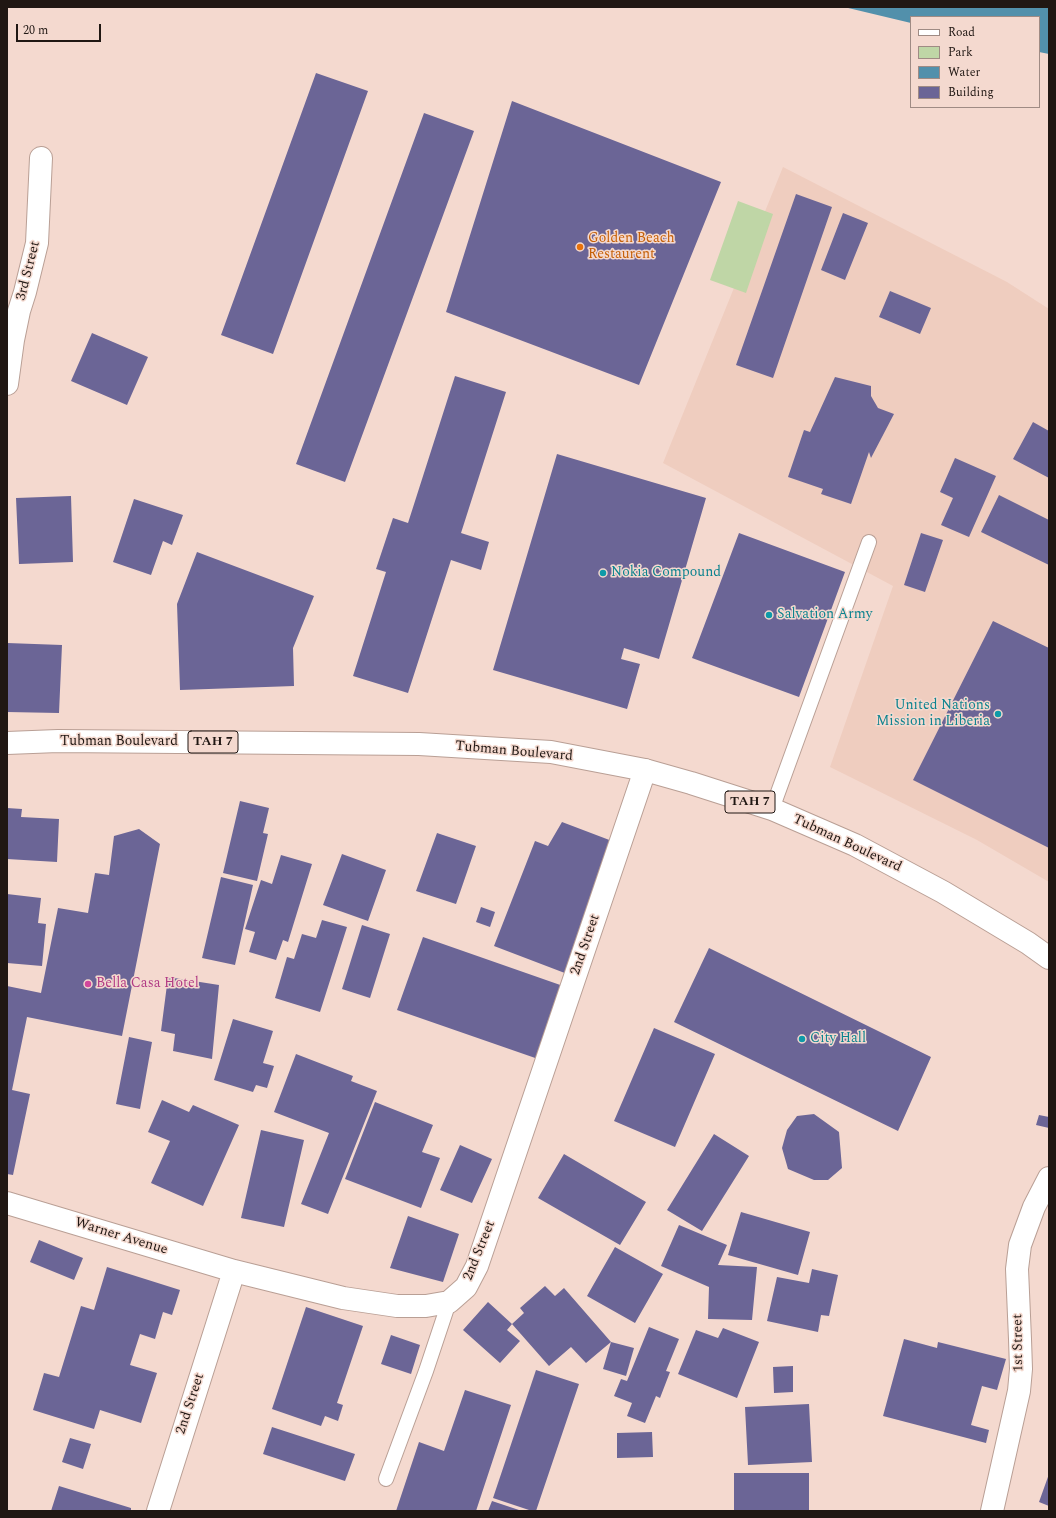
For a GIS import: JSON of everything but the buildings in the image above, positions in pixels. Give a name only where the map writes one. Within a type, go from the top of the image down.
[{"type":"main road","name":"3rd Street","points":[[7,384],[13,340],[19,311],[37,243],[41,158]]},
{"type":"main road","name":"Tubman Boulevard","points":[[7,743],[58,741],[419,744],[551,752],[645,770],[772,809],[855,845],[943,892],[1028,943],[1049,958]]},
{"type":"main road","name":"2nd Street","points":[[449,1302],[466,1287],[477,1266],[645,770]]},
{"type":"main road","name":"1st Street","points":[[992,1511],[1019,1391],[1020,1339],[1017,1269],[1020,1245],[1034,1207],[1049,1178]]},
{"type":"main road","name":"Warner Avenue","points":[[7,1203],[234,1271]]},
{"type":"main road","name":"2nd Street","points":[[158,1511],[234,1271]]},
{"type":"main road","points":[[234,1271],[343,1298],[389,1305],[426,1306],[449,1302]]},
{"type":"lane","points":[[772,809],[869,542]]},
{"type":"lane","points":[[386,1479],[426,1371],[449,1302]]},
{"type":"shaded area","points":[[783,167],[1007,282],[1049,309],[1049,882],[977,840],[830,767],[893,586],[663,463]]},
{"type":"green space","points":[[738,201],[773,214],[746,293],[710,280]]},
{"type":"water","points":[[844,7],[1049,7],[1049,54],[1040,52],[1040,16],[910,16],[910,23]]},
{"type":"place","name":"Golden Beach Restaurent","points":[[580,247]]},
{"type":"place","name":"Nokia Compound","points":[[603,573]]},
{"type":"place","name":"Salvation Army","points":[[769,615]]},
{"type":"place","name":"United Nations Mission in Liberia","points":[[998,714]]},
{"type":"place","name":"Bella Casa Hotel","points":[[88,984]]},
{"type":"place","name":"City Hall","points":[[802,1039]]}]
